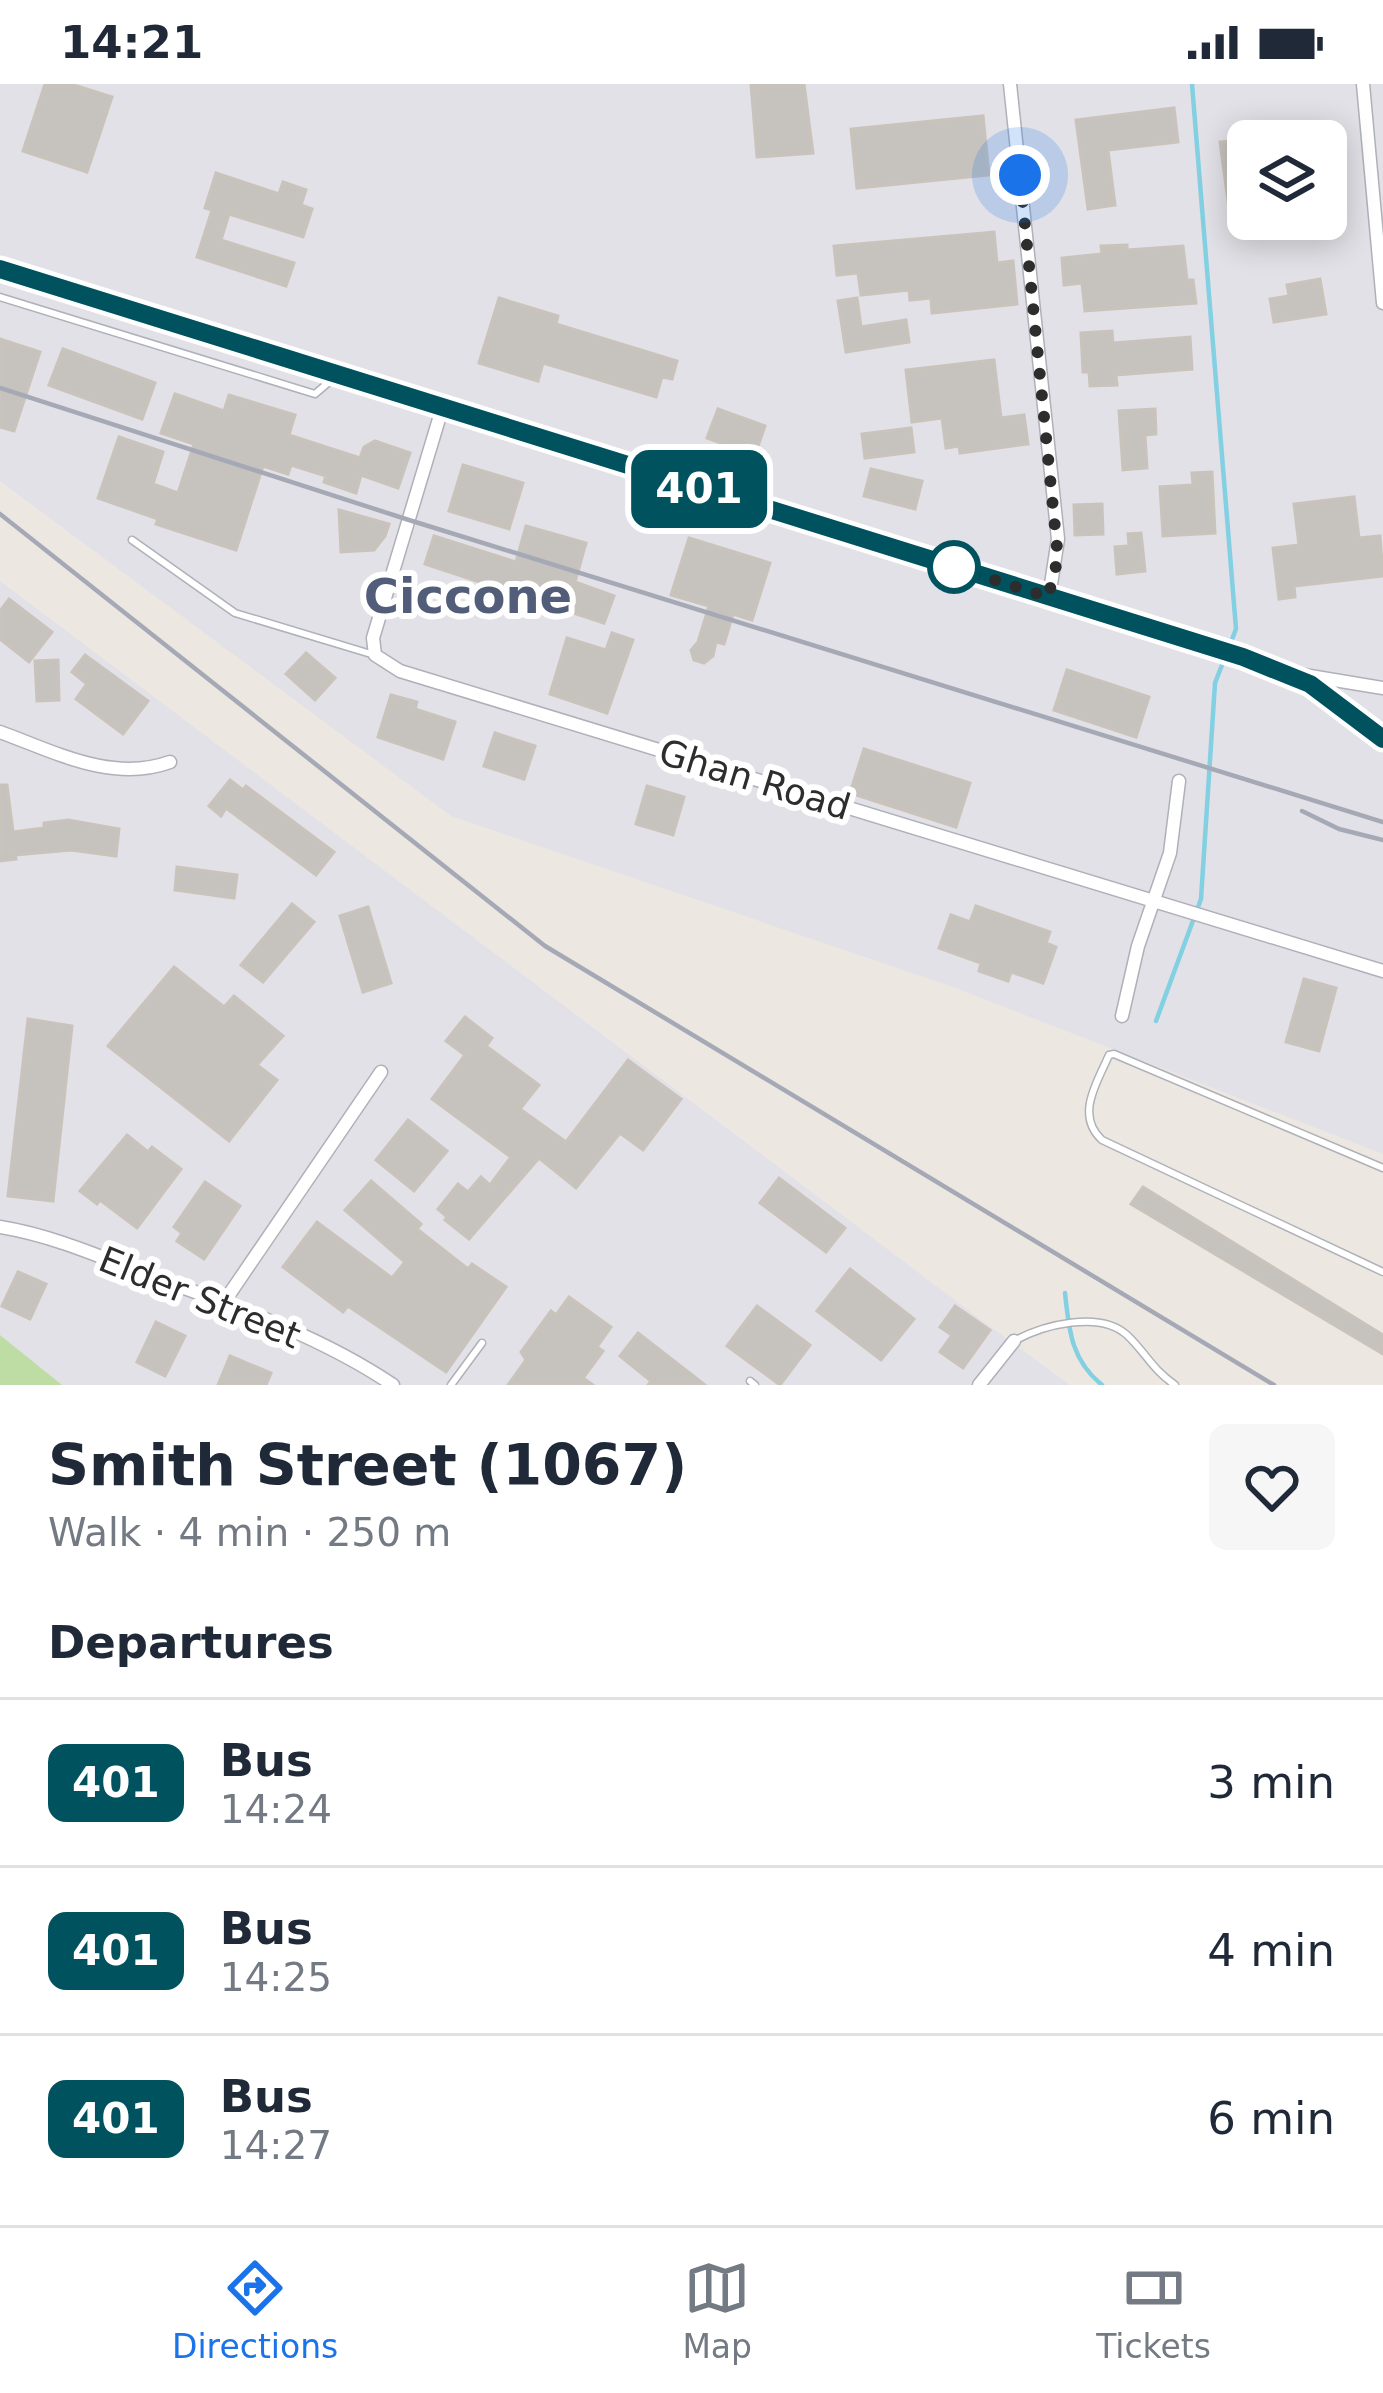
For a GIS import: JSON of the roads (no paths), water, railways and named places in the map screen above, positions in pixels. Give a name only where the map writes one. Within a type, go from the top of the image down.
[{"type":"street","points":[[1010,84],[1058,539],[1048,597]]},
{"type":"street","points":[[1363,84],[1383,303]]},
{"type":"street","points":[[0,269],[1268,666],[1330,682],[1383,688]]},
{"type":"street","points":[[375,655],[376,622],[442,409]]},
{"type":"street","name":"Ghan Road","points":[[375,655],[400,671],[1383,971]]},
{"type":"street","points":[[1268,666],[1321,692],[1382,738]]},
{"type":"street","points":[[0,732],[112,769],[146,770],[170,762]]},
{"type":"street","points":[[1122,1016],[1152,900],[1170,853],[1179,781]]},
{"type":"street","points":[[224,1303],[381,1072]]},
{"type":"street","name":"Elder Street","points":[[0,1227],[35,1232],[224,1303],[368,1368],[392,1385]]},
{"type":"street","points":[[979,1385],[1014,1341]]},
{"type":"lane","points":[[0,297],[315,394],[339,374]]},
{"type":"lane","points":[[132,540],[236,613],[375,655]]},
{"type":"lane","points":[[1383,1168],[1114,1054],[1109,1055],[1090,1100],[1089,1122],[1102,1140],[1383,1273]]},
{"type":"lane","points":[[1014,1341],[1061,1325],[1088,1322],[1118,1328],[1150,1366],[1174,1385]]},
{"type":"lane","points":[[451,1385],[482,1343]]},
{"type":"waterway","points":[[1156,1021],[1201,899],[1215,683],[1236,629],[1192,84]]},
{"type":"waterway","points":[[1065,1293],[1078,1355],[1102,1385]]},
{"type":"railway","points":[[0,388],[1383,822]]},
{"type":"railway","points":[[0,514],[545,946],[1274,1385]]},
{"type":"railway","points":[[1302,811],[1339,829],[1383,840]]},
{"type":"district","name":"Ciccone","points":[[468,596]]}]
